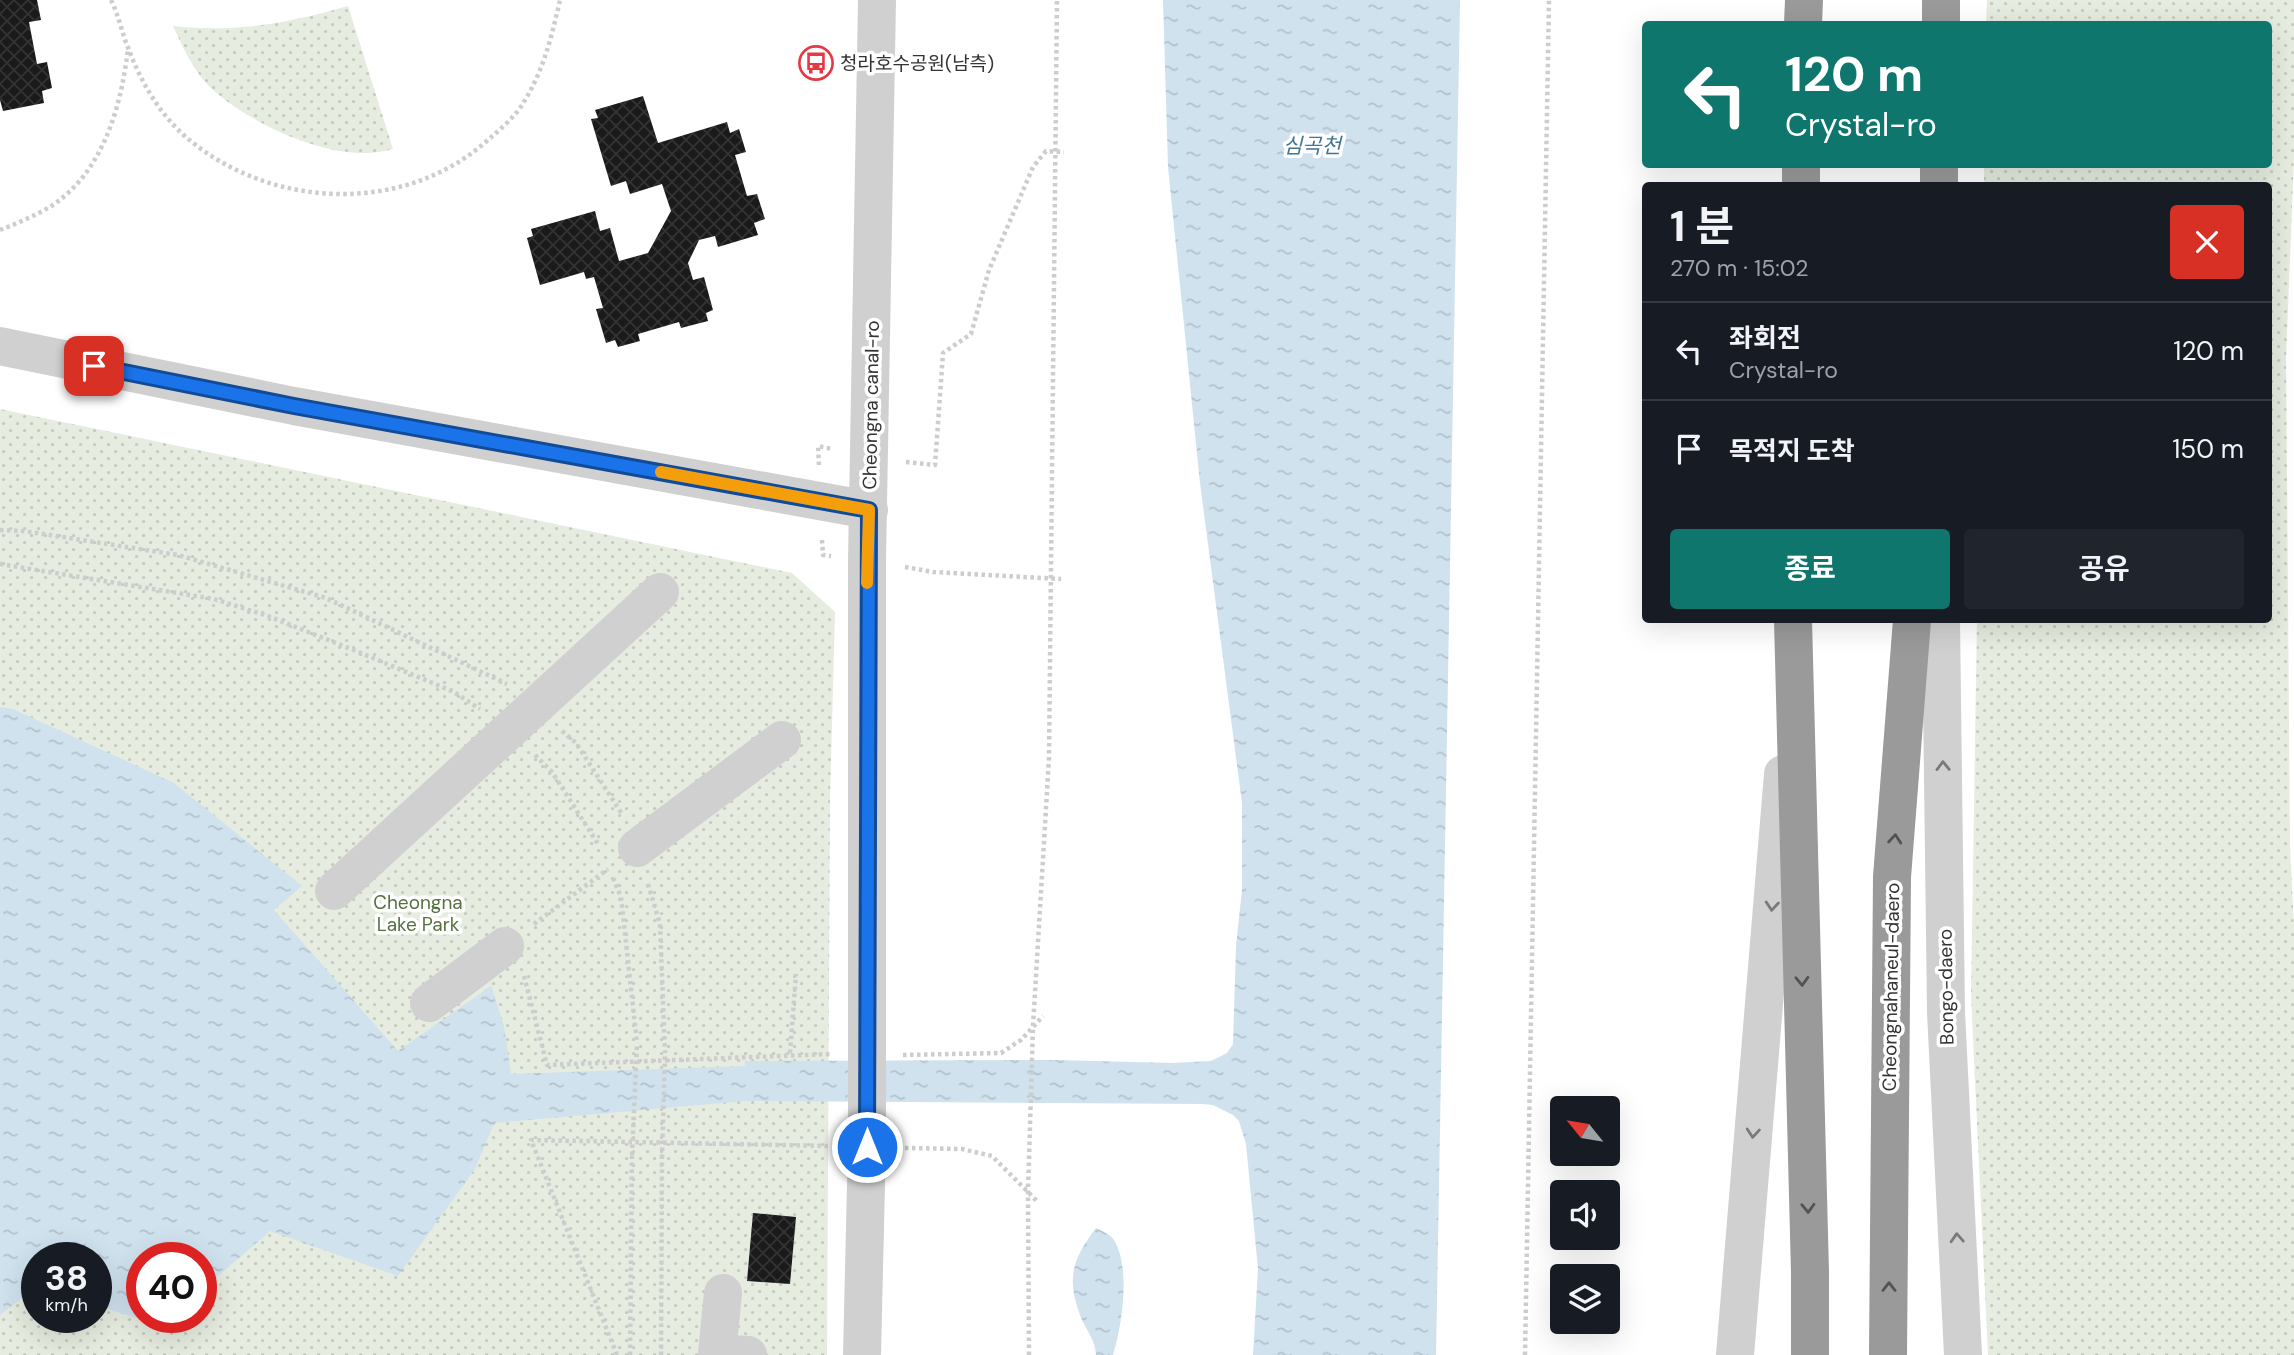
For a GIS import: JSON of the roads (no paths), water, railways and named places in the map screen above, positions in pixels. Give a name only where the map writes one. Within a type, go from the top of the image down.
[{"type":"highway","points":[[1803,21],[1804,0]]},
{"type":"highway","points":[[1941,0],[1941,21]]},
{"type":"highway","points":[[1793,623],[1810,1355]]},
{"type":"highway","name":"Cheongnahaneul-daero","points":[[1888,1355],[1892,877],[1912,623]]},
{"type":"street","name":"Cheongna canal-ro","points":[[862,1355],[867,1145],[869,510],[877,0]]},
{"type":"street","points":[[0,345],[294,406],[869,510]]},
{"type":"street","points":[[334,891],[660,592]]},
{"type":"street","name":"Bongo-daero","points":[[1941,623],[1946,1012],[1964,1355]]},
{"type":"street","points":[[1735,1355],[1792,667]]},
{"type":"street","points":[[617,858],[782,740]]},
{"type":"street","points":[[429,1003],[505,946]]},
{"type":"street","points":[[723,1293],[718,1353],[748,1355]]},
{"type":"water","name":"심곡천","points":[[1163,0],[1460,0],[1436,1355],[1253,1355],[1258,1269],[1246,1144],[1239,1121],[1233,1115],[1213,1105],[1202,1104],[745,1101],[494,1123],[475,1169],[398,1276],[270,1231],[217,1277],[217,1242],[126,1242],[126,1315],[112,1310],[112,1242],[21,1242],[21,1299],[0,1315],[0,707],[13,709],[174,783],[302,886],[274,910],[398,1051],[491,986],[504,1026],[511,1074],[745,1066],[745,1061],[1054,1060],[1172,1063],[1211,1061],[1227,1053],[1233,1044],[1236,946],[1242,890],[1242,803],[1200,483],[1168,167]]},
{"type":"water","points":[[1096,1228],[1114,1240],[1122,1266],[1122,1313],[1113,1355],[1096,1355],[1074,1293],[1076,1261]]},
{"type":"place","name":"청라호수공원(남측)","points":[[816,63]]},
{"type":"park label","name":"Cheongna Lake Park","points":[[418,913]]}]
